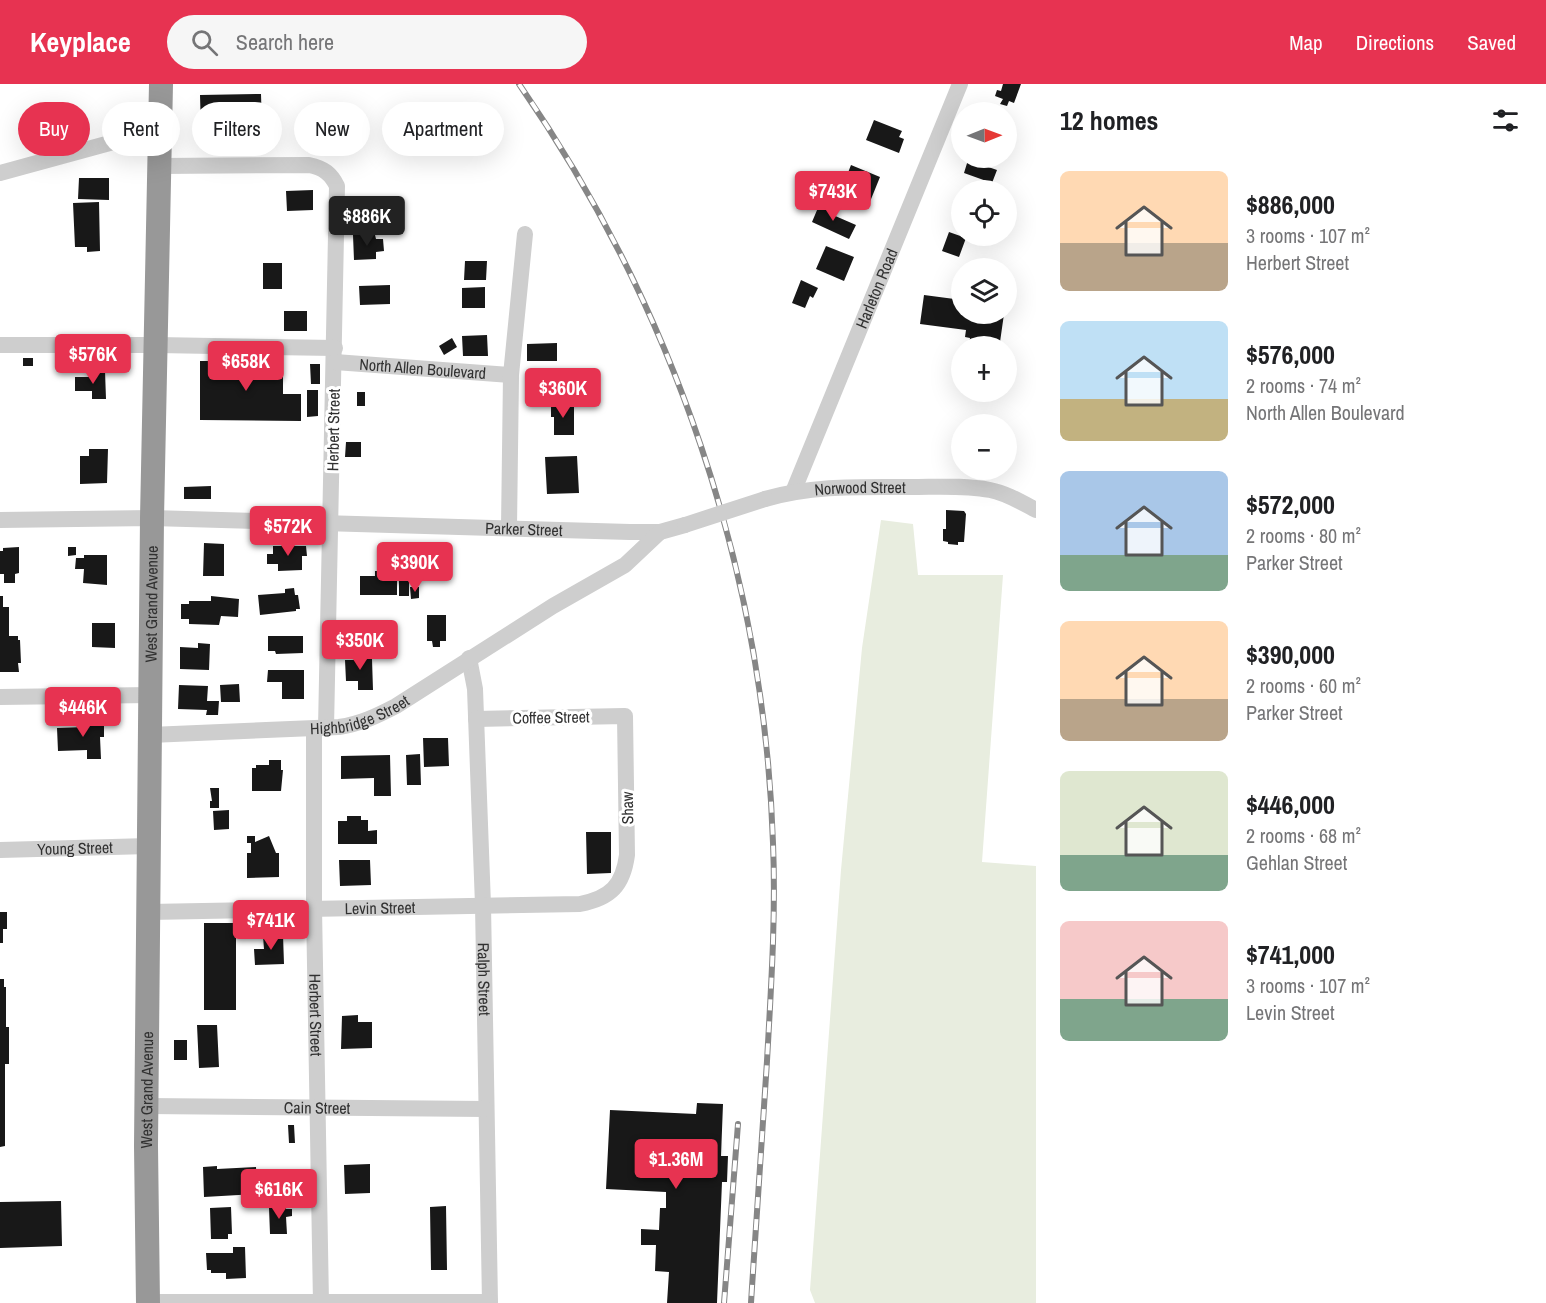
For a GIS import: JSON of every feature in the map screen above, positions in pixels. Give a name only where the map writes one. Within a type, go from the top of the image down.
[{"type":"highway","name":"West Grand Avenue","points":[[161,84],[161,102]]},
{"type":"highway","name":"West Grand Avenue","points":[[148,1303],[147,1106],[152,518],[160,156]]},
{"type":"street","name":"Harleton Road","points":[[793,492],[960,84]]},
{"type":"street","points":[[0,173],[102,145]]},
{"type":"street","name":"Herbert Street","points":[[160,166],[309,165],[327,171],[337,186],[332,523],[320,728],[314,908],[321,1303]]},
{"type":"street","points":[[509,527],[511,375],[525,234]]},
{"type":"street","name":"North Allen Boulevard","points":[[0,345],[157,345],[335,355],[511,375]]},
{"type":"street","name":"Norwood Street","points":[[685,525],[765,498],[793,492],[845,487],[990,490],[1009,496],[1036,510]]},
{"type":"street","name":"Parker Street","points":[[0,520],[152,518],[660,532],[685,525]]},
{"type":"street","name":"Highbridge Street","points":[[150,735],[354,725],[382,713],[553,606],[625,565],[660,532]]},
{"type":"street","name":"Ralph Street","points":[[469,658],[475,688],[483,905],[490,1302]]},
{"type":"street","points":[[0,697],[151,696]]},
{"type":"street","name":"Coffee Street","points":[[476,719],[625,716]]},
{"type":"street","name":"Shaw","points":[[608,894],[619,883],[627,855],[625,716]]},
{"type":"street","name":"Young Street","points":[[0,850],[149,846]]},
{"type":"street","name":"Levin Street","points":[[149,912],[580,903],[595,901],[608,894]]},
{"type":"street","name":"Cain Street","points":[[147,1106],[486,1109]]},
{"type":"street","points":[[148,1303],[490,1302]]},
{"type":"shaded area","points":[[881,520],[913,524],[918,575],[1003,575],[982,862],[1036,866],[1036,1303],[815,1303],[810,1290],[841,870],[862,648]]},
{"type":"building","points":[[1003,84],[1021,84],[1014,102],[1001,102],[1003,99],[995,96],[997,90],[1001,91]]},
{"type":"building","points":[[261,94],[261,102],[200,102],[200,95]]},
{"type":"building","points":[[874,120],[902,131],[899,137],[904,139],[899,153],[866,140]]},
{"type":"building","points":[[851,165],[880,177],[867,209],[838,198]]},
{"type":"building","points":[[966,168],[997,170],[993,180],[984,180],[964,173]]},
{"type":"building","points":[[79,178],[109,178],[109,200],[78,199]]},
{"type":"building","points":[[313,190],[313,210],[287,211],[286,191]]},
{"type":"building","points":[[99,202],[100,251],[87,252],[87,247],[75,247],[73,203]]},
{"type":"building","points":[[820,203],[835,210],[833,215],[856,225],[849,239],[812,222]]},
{"type":"building","points":[[949,232],[951,233],[951,246],[963,246],[959,257],[942,251]]},
{"type":"building","points":[[353,235],[375,235],[376,239],[383,239],[384,251],[376,252],[376,259],[354,260]]},
{"type":"building","points":[[826,246],[854,257],[844,281],[816,269]]},
{"type":"building","points":[[465,261],[487,261],[486,280],[464,280]]},
{"type":"building","points":[[263,263],[282,263],[282,289],[263,289]]},
{"type":"building","points":[[801,280],[818,288],[813,298],[810,296],[805,308],[792,303]]},
{"type":"building","points":[[390,285],[390,304],[360,305],[359,286]]},
{"type":"building","points":[[485,287],[485,308],[462,308],[462,288]]},
{"type":"building","points":[[924,295],[951,299],[951,324],[1003,324],[1001,336],[965,336],[966,330],[920,324]]},
{"type":"building","points":[[284,311],[307,311],[307,331],[284,331]]},
{"type":"building","points":[[487,335],[488,356],[463,356],[462,336]]},
{"type":"building","points":[[452,338],[457,347],[444,355],[439,346]]},
{"type":"building","points":[[557,343],[557,361],[527,361],[527,344]]},
{"type":"building","points":[[23,358],[33,358],[33,366],[23,366]]},
{"type":"building","points":[[200,361],[283,361],[283,394],[301,394],[301,421],[200,420]]},
{"type":"building","points":[[310,364],[320,364],[320,384],[311,384]]},
{"type":"building","points":[[567,369],[578,369],[579,386],[567,387],[567,383],[555,383],[555,376],[567,376]]},
{"type":"building","points":[[94,371],[105,371],[106,399],[92,399],[92,391],[75,391],[75,377],[94,377]]},
{"type":"building","points":[[592,389],[592,399],[575,399],[574,390]]},
{"type":"building","points":[[307,390],[318,390],[318,416],[307,417]]},
{"type":"building","points":[[357,392],[365,392],[365,406],[357,406]]},
{"type":"building","points":[[551,404],[574,404],[574,435],[554,435]]},
{"type":"building","points":[[346,442],[361,442],[361,457],[345,457]]},
{"type":"building","points":[[89,449],[108,449],[107,483],[80,484],[80,456],[89,456]]},
{"type":"building","points":[[577,456],[579,493],[547,494],[545,457]]},
{"type":"building","points":[[211,486],[211,499],[184,499],[184,487]]},
{"type":"building","points":[[946,510],[964,511],[966,514],[964,542],[958,542],[958,545],[943,541],[943,529],[946,529]]},
{"type":"building","points":[[286,542],[294,542],[294,546],[306,546],[307,556],[302,556],[302,570],[278,571],[278,564],[267,564],[267,554],[273,554],[273,546],[286,546]]},
{"type":"building","points":[[204,543],[224,544],[224,576],[203,576]]},
{"type":"building","points":[[19,547],[19,573],[15,574],[15,583],[4,583],[4,574],[0,574],[0,551],[3,551],[3,548]]},
{"type":"building","points":[[68,547],[76,547],[76,555],[68,556]]},
{"type":"building","points":[[84,555],[107,555],[107,585],[83,583],[84,569],[75,569],[76,558],[84,558]]},
{"type":"building","points":[[375,571],[394,571],[394,575],[397,575],[397,595],[360,595],[360,576],[375,576]]},
{"type":"building","points":[[399,572],[409,572],[409,596],[399,596]]},
{"type":"building","points":[[410,587],[419,587],[419,598],[411,599]]},
{"type":"building","points":[[294,588],[295,595],[298,595],[300,609],[260,615],[258,595],[285,593],[285,589]]},
{"type":"building","points":[[0,596],[3,596],[3,607],[9,607],[9,636],[18,636],[20,640],[19,672],[0,672]]},
{"type":"building","points":[[211,596],[239,599],[238,617],[221,616],[219,625],[189,624],[189,619],[181,619],[181,604],[189,604],[189,601],[211,601]]},
{"type":"building","points":[[427,615],[446,615],[446,641],[440,641],[440,647],[433,647],[432,641],[427,641]]},
{"type":"building","points":[[92,623],[115,623],[115,648],[92,647]]},
{"type":"building","points":[[268,636],[303,636],[303,653],[276,654],[275,651],[268,651]]},
{"type":"building","points":[[198,643],[210,644],[209,670],[180,669],[180,647],[198,648]]},
{"type":"building","points":[[355,647],[363,647],[363,659],[372,659],[373,690],[358,690],[358,681],[346,681],[345,660],[355,660]]},
{"type":"building","points":[[268,670],[304,670],[304,699],[282,699],[282,682],[267,682]]},
{"type":"building","points":[[239,684],[240,702],[221,702],[220,685]]},
{"type":"building","points":[[179,685],[208,686],[207,701],[219,701],[218,715],[206,715],[207,710],[178,709]]},
{"type":"building","points":[[86,717],[100,717],[100,720],[104,720],[104,737],[100,737],[101,759],[87,759],[87,750],[58,751],[57,728],[86,727]]},
{"type":"building","points":[[423,738],[448,738],[449,766],[424,767]]},
{"type":"building","points":[[420,754],[421,785],[407,785],[406,755]]},
{"type":"building","points":[[390,755],[391,796],[374,796],[374,778],[341,779],[341,756]]},
{"type":"building","points":[[269,760],[281,760],[281,770],[283,770],[281,791],[252,791],[252,768],[256,768],[256,765],[269,765]]},
{"type":"building","points":[[210,788],[219,788],[219,808],[210,808],[210,801],[212,801]]},
{"type":"building","points":[[229,810],[229,829],[214,830],[213,811]]},
{"type":"building","points":[[347,816],[361,816],[361,820],[368,820],[368,831],[377,830],[377,844],[338,844],[338,821],[347,821]]},
{"type":"building","points":[[586,832],[611,832],[611,873],[587,874]]},
{"type":"building","points":[[247,836],[255,836],[255,842],[269,836],[276,853],[279,853],[279,877],[247,878],[247,853],[251,853],[251,843],[247,843]]},
{"type":"building","points":[[339,860],[370,860],[371,885],[340,886]]},
{"type":"building","points":[[0,912],[7,912],[7,929],[3,929],[3,943],[0,943]]},
{"type":"building","points":[[204,923],[236,923],[236,1010],[204,1010]]},
{"type":"building","points":[[283,935],[284,964],[255,965],[254,949],[264,949],[263,936]]},
{"type":"building","points":[[0,979],[4,979],[4,987],[6,987],[9,1064],[5,1064],[5,1146],[0,1147]]},
{"type":"building","points":[[358,1015],[358,1022],[372,1022],[372,1048],[341,1049],[342,1016]]},
{"type":"building","points":[[197,1025],[217,1025],[219,1067],[199,1068]]},
{"type":"building","points":[[174,1040],[187,1040],[187,1060],[174,1060]]},
{"type":"building","points":[[697,1103],[723,1104],[721,1156],[728,1156],[727,1182],[722,1182],[717,1303],[667,1303],[669,1272],[655,1271],[656,1245],[641,1245],[641,1229],[659,1230],[660,1208],[666,1208],[666,1192],[606,1189],[610,1110],[696,1114]]},
{"type":"building","points":[[288,1125],[294,1125],[295,1143],[289,1143]]},
{"type":"building","points":[[370,1164],[370,1193],[345,1194],[344,1165]]},
{"type":"building","points":[[217,1166],[217,1169],[256,1167],[257,1194],[204,1197],[203,1167]]},
{"type":"building","points":[[61,1201],[62,1246],[0,1248],[0,1202]]},
{"type":"building","points":[[446,1206],[447,1270],[431,1270],[430,1207]]},
{"type":"building","points":[[231,1207],[232,1234],[228,1234],[228,1239],[211,1239],[210,1208]]},
{"type":"building","points":[[286,1207],[286,1209],[292,1209],[292,1216],[286,1217],[287,1234],[270,1234],[269,1208]]},
{"type":"building","points":[[233,1247],[245,1247],[246,1278],[226,1279],[226,1273],[211,1273],[211,1270],[207,1270],[206,1253],[233,1253]]},
{"type":"railway","points":[[519,84],[574,170],[623,259],[665,351],[701,446],[730,542],[751,641],[766,741],[773,843],[774,898],[767,1061],[751,1303]]},
{"type":"railway","points":[[724,1303],[738,1124]]}]
